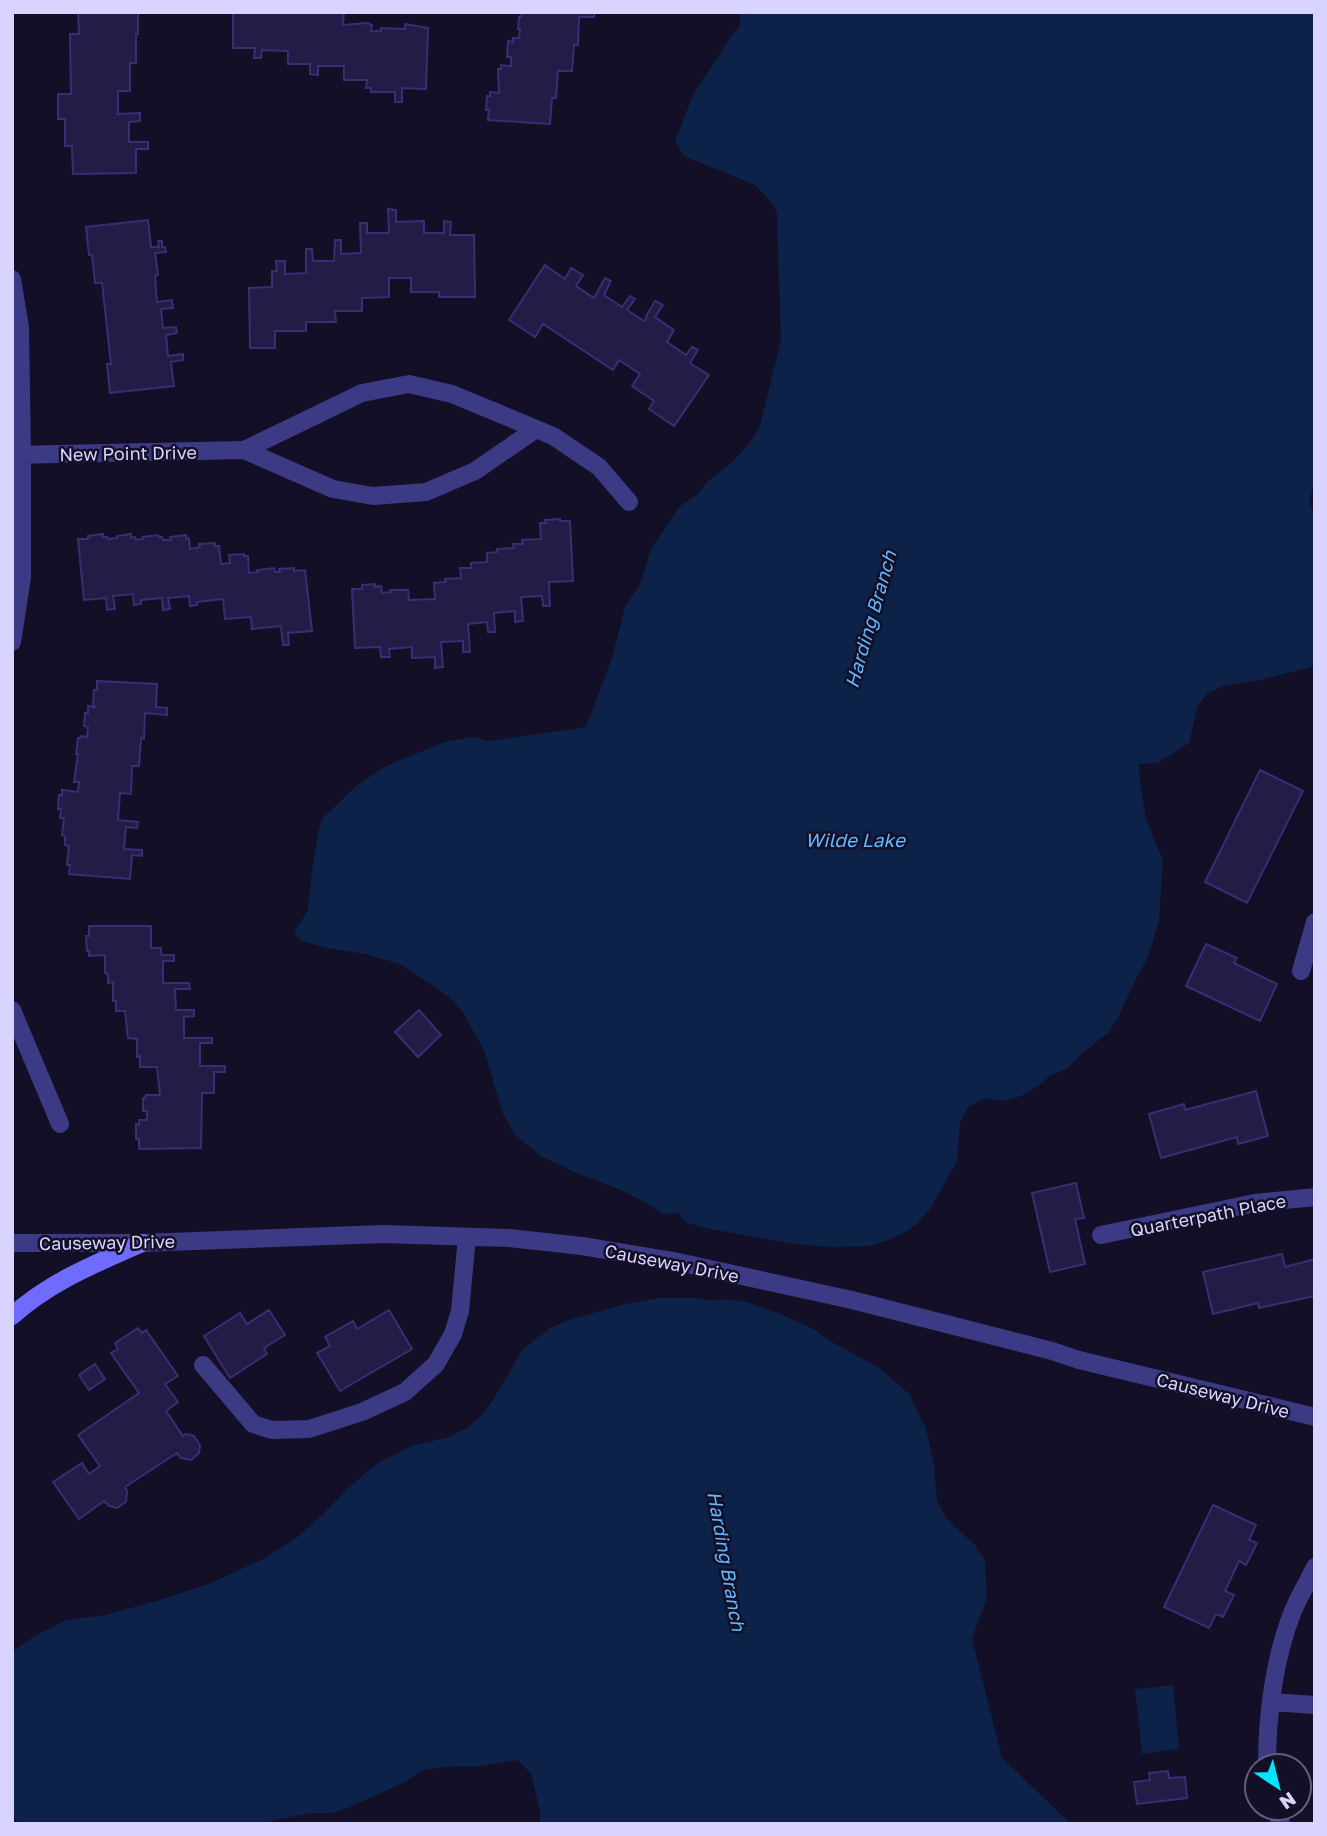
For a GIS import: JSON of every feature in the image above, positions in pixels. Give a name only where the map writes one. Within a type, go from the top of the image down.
[{"type":"main road","points":[[12,1316],[57,1282],[142,1242]]},
{"type":"street","points":[[12,279],[20,328],[17,456],[22,577],[12,642]]},
{"type":"street","name":"New Point Drive","points":[[17,456],[244,450],[362,393],[409,384],[452,394],[553,436],[599,467],[629,502]]},
{"type":"street","name":"New Point Drive","points":[[244,450],[333,489],[373,496],[426,492],[475,471],[536,429]]},
{"type":"street","points":[[1301,971],[1315,922]]},
{"type":"street","points":[[12,1010],[60,1124]]},
{"type":"street","name":"Quarterpath Place","points":[[1101,1235],[1255,1203],[1315,1197]]},
{"type":"street","name":"Causeway Drive","points":[[12,1243],[142,1242],[384,1234],[509,1238],[582,1246],[678,1262],[852,1300],[1079,1360],[1315,1417]]},
{"type":"street","points":[[203,1365],[253,1424],[272,1430],[309,1429],[362,1412],[405,1392],[436,1364],[453,1334],[460,1311],[467,1237]]},
{"type":"street","points":[[1267,1752],[1267,1731],[1281,1649],[1293,1611],[1315,1567]]},
{"type":"street","points":[[1271,1702],[1315,1705]]},
{"type":"water","name":"Wilde Lake","points":[[740,12],[1315,12],[1315,477],[1309,501],[1315,517],[1315,666],[1224,686],[1208,693],[1197,707],[1189,743],[1158,763],[1139,764],[1146,819],[1163,860],[1159,920],[1149,955],[1118,1018],[1108,1033],[1068,1068],[1051,1075],[1037,1087],[1004,1101],[986,1098],[969,1106],[960,1122],[957,1161],[930,1209],[918,1223],[903,1233],[868,1246],[794,1244],[687,1223],[678,1213],[663,1214],[621,1190],[541,1156],[516,1136],[503,1114],[484,1050],[462,1011],[449,997],[400,964],[302,941],[294,933],[308,910],[322,819],[355,787],[384,767],[444,742],[473,737],[489,741],[586,727],[612,658],[625,607],[640,584],[651,549],[679,507],[698,494],[708,481],[728,466],[749,444],[760,426],[781,339],[777,213],[755,185],[684,156],[675,141],[693,95],[740,27]]},
{"type":"water","name":"Harding Branch","points":[[659,1298],[711,1301],[728,1299],[747,1302],[783,1315],[815,1330],[881,1369],[909,1394],[926,1429],[934,1465],[937,1501],[946,1518],[975,1545],[985,1561],[987,1597],[972,1639],[1002,1758],[1071,1824],[540,1824],[540,1810],[531,1774],[518,1760],[422,1771],[405,1782],[332,1813],[313,1813],[263,1824],[18,1824],[12,1812],[12,1652],[33,1637],[66,1620],[105,1615],[160,1600],[211,1583],[263,1559],[294,1540],[379,1462],[412,1446],[449,1437],[468,1427],[493,1400],[522,1350],[550,1328],[625,1304]]},
{"type":"water","points":[[1173,1685],[1179,1749],[1142,1754],[1135,1689]]},
{"type":"building","points":[[78,12],[138,12],[136,63],[130,63],[130,91],[118,91],[118,114],[140,113],[140,121],[129,122],[129,142],[148,142],[148,149],[136,149],[136,173],[73,174],[72,146],[65,146],[65,119],[58,119],[58,94],[71,94],[70,34],[79,34]]},
{"type":"building","points":[[233,12],[344,12],[343,25],[367,23],[372,25],[371,31],[381,31],[381,28],[405,29],[405,24],[428,28],[426,89],[402,88],[402,102],[395,102],[395,92],[371,92],[371,88],[366,88],[367,80],[344,80],[344,66],[318,66],[318,75],[310,74],[310,64],[288,64],[288,51],[262,50],[261,58],[254,58],[255,48],[233,48]]},
{"type":"building","points":[[522,12],[594,12],[594,17],[579,17],[578,45],[574,45],[572,71],[558,71],[550,124],[488,120],[487,96],[490,96],[490,92],[499,93],[498,69],[501,69],[501,65],[511,66],[511,57],[507,57],[508,41],[513,42],[513,38],[519,38],[519,17]]},
{"type":"building","points":[[388,209],[396,210],[396,222],[424,221],[424,233],[444,233],[444,221],[451,222],[450,235],[474,235],[475,297],[439,297],[439,292],[411,292],[411,278],[389,278],[389,297],[362,298],[362,311],[335,311],[336,322],[306,322],[306,331],[275,331],[275,348],[250,348],[249,288],[272,287],[272,271],[277,271],[276,261],[285,261],[285,274],[306,273],[306,249],[312,249],[313,261],[334,261],[335,240],[341,240],[341,254],[361,253],[360,223],[367,223],[367,233],[389,233]]},
{"type":"building","points":[[148,220],[151,247],[159,247],[158,241],[162,241],[166,252],[155,253],[158,275],[155,276],[157,302],[172,300],[173,308],[161,309],[163,328],[176,327],[177,333],[166,335],[168,356],[183,354],[183,360],[171,362],[174,386],[110,393],[107,364],[111,364],[102,283],[95,283],[86,227]]},
{"type":"building","points":[[545,265],[565,279],[571,268],[583,275],[576,286],[594,298],[605,278],[611,281],[604,295],[622,307],[630,296],[635,299],[627,310],[644,321],[655,301],[663,305],[655,317],[674,330],[667,342],[686,355],[692,347],[698,350],[690,363],[709,375],[674,426],[649,409],[654,401],[632,386],[640,374],[619,360],[613,370],[543,324],[535,337],[509,320]]},
{"type":"building","points":[[560,519],[570,521],[573,581],[549,582],[550,606],[543,606],[542,596],[521,597],[523,621],[515,622],[515,611],[494,613],[495,632],[488,632],[487,622],[468,624],[470,652],[463,652],[463,641],[441,642],[443,667],[435,668],[435,657],[412,658],[412,647],[389,649],[390,657],[381,657],[380,647],[355,648],[352,589],[362,589],[362,585],[375,584],[375,587],[381,586],[382,593],[408,590],[409,600],[435,599],[434,583],[461,578],[460,568],[471,568],[471,563],[487,562],[487,553],[497,552],[497,549],[514,548],[513,544],[523,544],[522,540],[541,539],[540,523]]},
{"type":"building","points":[[103,534],[103,537],[108,539],[131,534],[131,538],[135,537],[136,540],[158,535],[163,540],[171,540],[170,537],[186,535],[190,549],[200,547],[199,544],[215,543],[215,546],[219,546],[221,564],[230,563],[229,555],[248,556],[249,573],[274,568],[275,572],[280,572],[279,569],[294,568],[294,571],[305,570],[312,631],[288,633],[289,645],[283,645],[281,626],[252,629],[251,617],[225,619],[223,599],[197,602],[197,605],[190,606],[189,596],[168,598],[170,609],[163,610],[162,598],[141,600],[141,604],[134,605],[133,594],[113,596],[115,609],[107,610],[106,598],[84,600],[78,539]]},
{"type":"building","points":[[97,681],[157,684],[156,707],[167,708],[167,715],[145,713],[139,766],[132,766],[131,794],[120,793],[118,820],[138,822],[137,828],[126,827],[124,849],[142,850],[142,856],[132,855],[130,879],[69,874],[69,846],[65,845],[65,836],[62,835],[64,818],[60,818],[61,809],[58,809],[59,795],[62,795],[62,790],[78,792],[79,782],[74,782],[78,738],[87,737],[85,713],[88,713],[88,706],[95,707],[94,690],[97,690]]},
{"type":"building","points":[[1260,770],[1303,791],[1247,903],[1205,882]]},
{"type":"building","points":[[89,926],[151,926],[151,948],[161,948],[161,955],[174,955],[174,961],[163,961],[163,983],[189,983],[190,989],[175,989],[176,1010],[194,1010],[194,1016],[184,1017],[184,1038],[212,1038],[212,1043],[200,1043],[200,1066],[225,1066],[225,1072],[214,1072],[214,1093],[202,1093],[201,1148],[139,1149],[136,1124],[139,1125],[139,1120],[147,1120],[147,1111],[143,1111],[143,1098],[146,1095],[160,1095],[157,1067],[140,1067],[137,1039],[128,1038],[125,1011],[116,1011],[113,982],[108,983],[108,974],[105,973],[105,955],[89,956],[87,951],[86,936],[89,936]]},
{"type":"building","points":[[1206,944],[1237,958],[1234,963],[1277,984],[1260,1021],[1186,986]]},
{"type":"building","points":[[419,1010],[441,1035],[418,1057],[395,1032]]},
{"type":"building","points":[[1256,1091],[1268,1136],[1238,1144],[1237,1137],[1161,1158],[1149,1114],[1184,1104],[1185,1110]]},
{"type":"building","points":[[1076,1183],[1084,1218],[1075,1219],[1085,1264],[1050,1272],[1032,1193]]},
{"type":"building","points":[[1282,1254],[1285,1267],[1315,1259],[1315,1296],[1259,1308],[1258,1303],[1213,1314],[1203,1272]]},
{"type":"building","points":[[269,1310],[285,1335],[264,1348],[267,1354],[230,1378],[204,1336],[240,1313],[247,1324]]},
{"type":"building","points":[[389,1310],[412,1349],[340,1391],[317,1353],[330,1346],[325,1337],[353,1321],[357,1329]]},
{"type":"building","points":[[138,1328],[142,1333],[146,1330],[178,1376],[165,1384],[178,1402],[166,1411],[183,1436],[194,1436],[200,1445],[199,1453],[191,1460],[181,1458],[177,1453],[125,1487],[126,1502],[117,1508],[104,1501],[79,1519],[53,1482],[82,1463],[89,1474],[100,1466],[78,1435],[139,1393],[111,1353],[118,1349],[115,1343]]},
{"type":"building","points":[[95,1364],[105,1379],[89,1390],[79,1375]]},
{"type":"building","points":[[1213,1505],[1256,1525],[1249,1540],[1257,1543],[1246,1565],[1239,1561],[1225,1591],[1234,1595],[1223,1617],[1216,1614],[1209,1628],[1164,1607]]},
{"type":"building","points":[[1168,1771],[1169,1778],[1185,1777],[1187,1798],[1137,1804],[1134,1782],[1150,1780],[1149,1773]]}]
